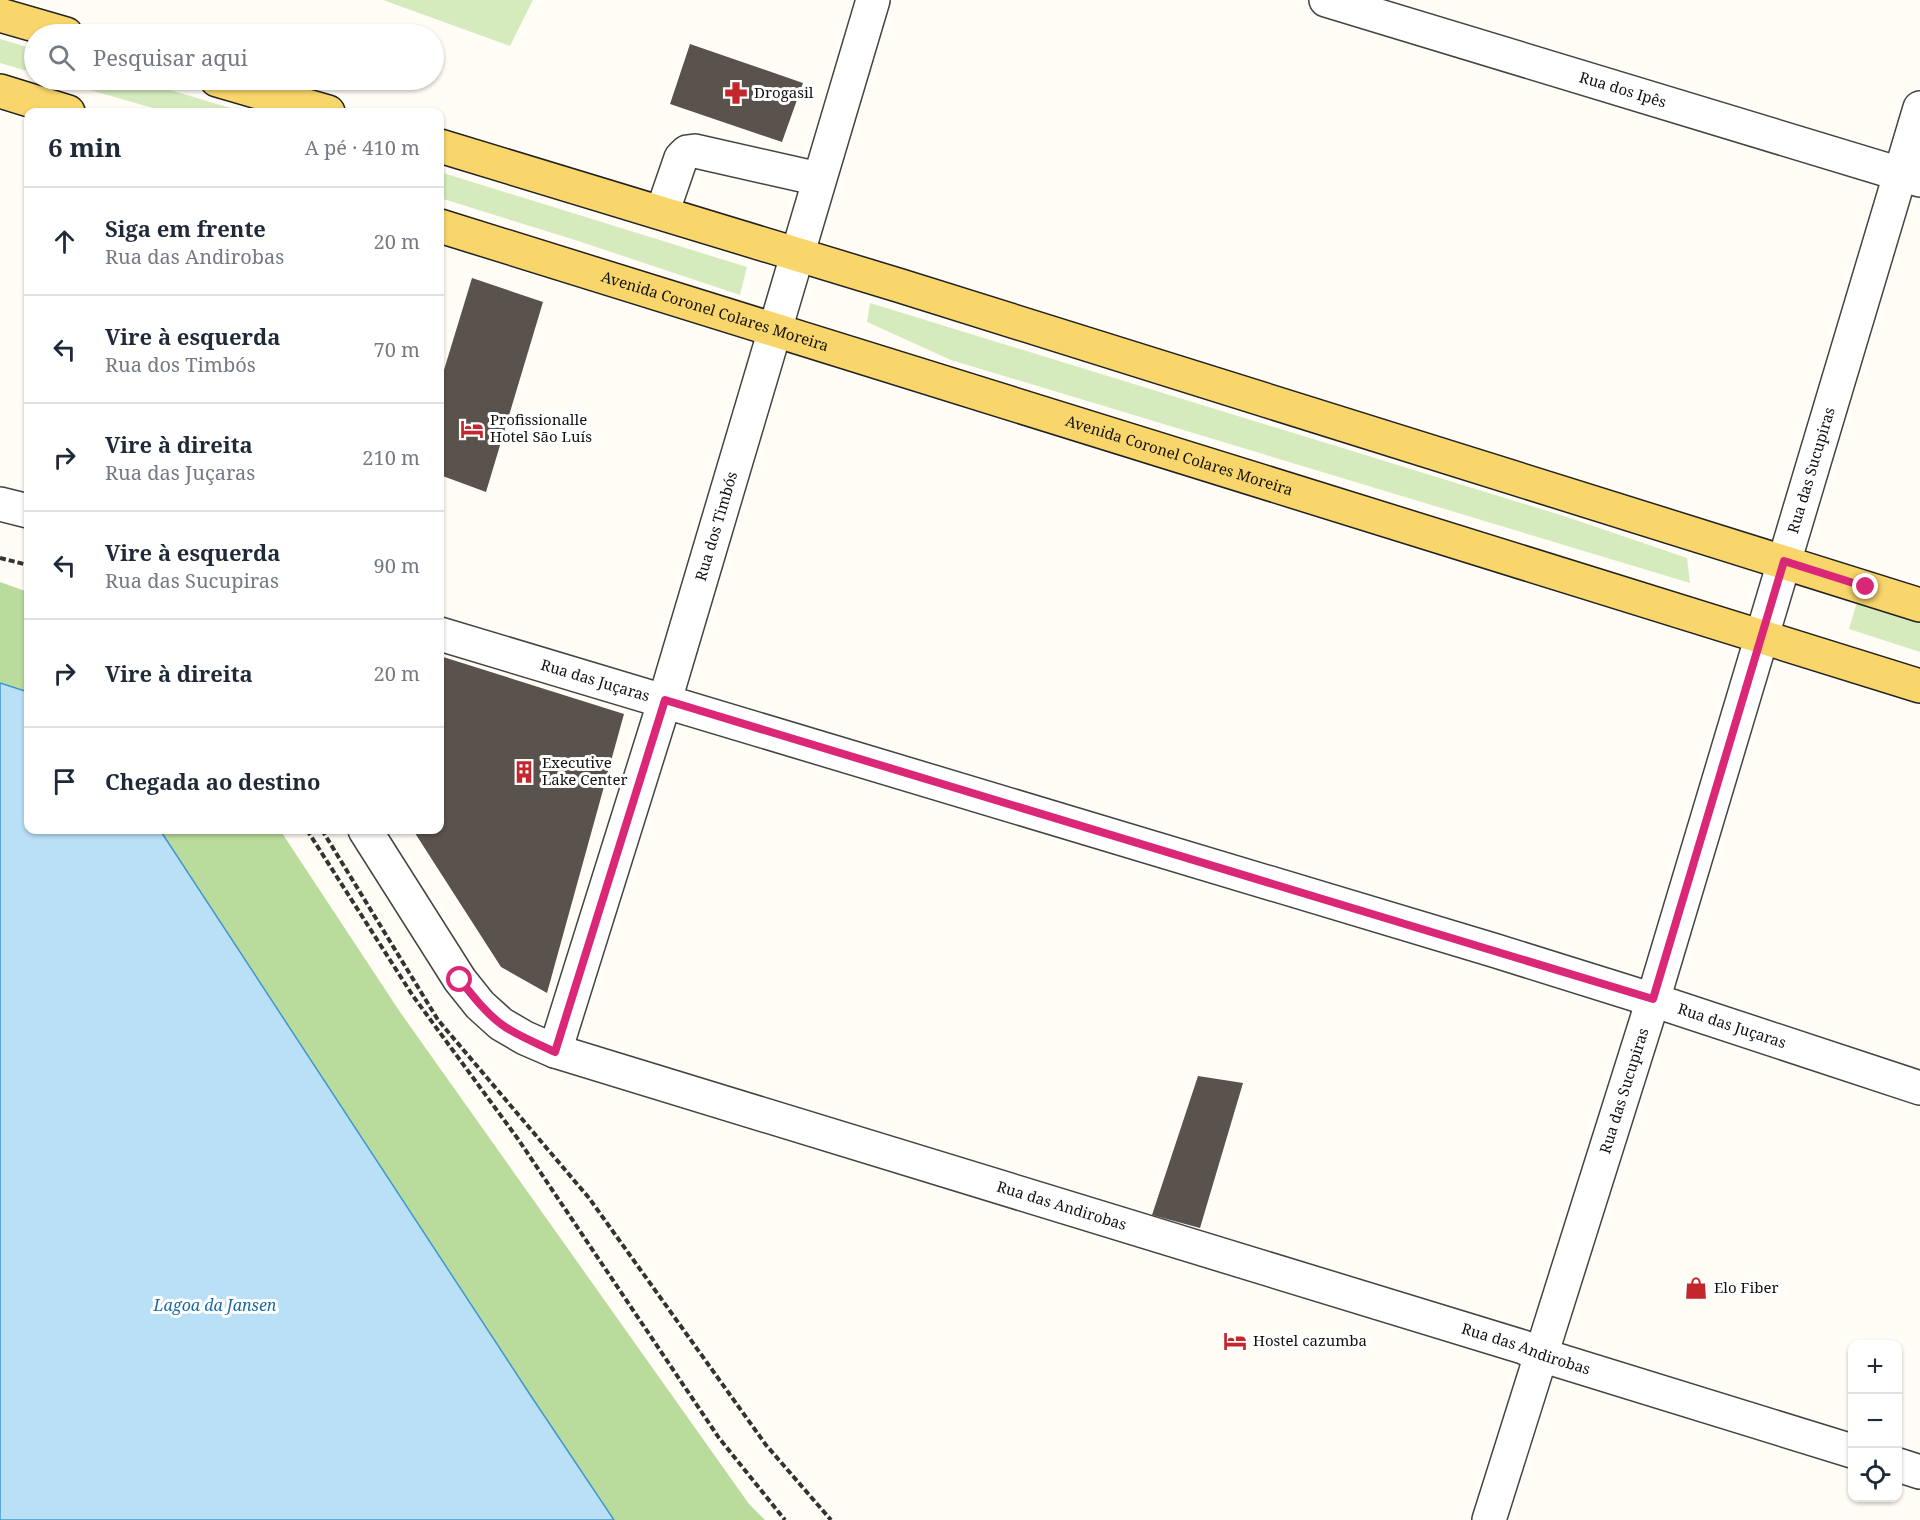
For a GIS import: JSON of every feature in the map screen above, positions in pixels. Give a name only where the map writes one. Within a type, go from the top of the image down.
[{"type":"main road","points":[[0,15],[31,24]]},
{"type":"main road","points":[[252,90],[314,108]]},
{"type":"main road","points":[[0,92],[54,108]]},
{"type":"main road","points":[[444,147],[797,254],[1920,605]]},
{"type":"main road","name":"Avenida Coronel Colares Moreira","points":[[444,227],[1920,686]]},
{"type":"street","name":"Rua dos Timbós","points":[[555,1052],[665,700],[873,0]]},
{"type":"street","name":"Rua dos Ipês","points":[[1326,0],[1910,177]]},
{"type":"street","name":"Rua das Sucupiras","points":[[1489,1520],[1653,999],[1784,561],[1910,177],[1920,108]]},
{"type":"street","points":[[662,213],[681,158],[687,152],[695,151],[819,180]]},
{"type":"street","points":[[0,504],[24,510]]},
{"type":"street","name":"Rua das Juçaras","points":[[444,635],[1653,999],[1920,1088]]},
{"type":"street","name":"Rua das Andirobas","points":[[368,834],[460,980],[480,1005],[501,1024],[555,1052],[1523,1347],[1541,1355],[1848,1450]]},
{"type":"street","points":[[1902,1466],[1920,1472]]},
{"type":"path","points":[[0,558],[24,564]]},
{"type":"path","points":[[310,834],[413,996],[518,1139],[719,1438],[784,1520]]},
{"type":"path","points":[[324,834],[438,1020],[589,1198],[766,1445],[831,1520]]},
{"type":"green space","points":[[383,0],[533,0],[510,46]]},
{"type":"green space","points":[[0,39],[24,46],[24,70],[0,63]]},
{"type":"green space","points":[[90,90],[170,90],[230,108],[153,108]]},
{"type":"green space","points":[[444,173],[747,267],[740,295],[444,199]]},
{"type":"green space","points":[[870,303],[1567,517],[1687,558],[1690,583],[951,360],[867,322]]},
{"type":"green space","points":[[0,582],[24,591],[24,691],[0,683]]},
{"type":"green space","points":[[1859,595],[1920,614],[1920,652],[1849,629]]},
{"type":"green space","points":[[163,834],[283,834],[400,1012],[749,1504],[765,1520],[614,1520]]},
{"type":"water","name":"Lagoa da Jansen","points":[[0,683],[24,691],[24,834],[163,834],[614,1520],[0,1520]]},
{"type":"building","name":"Drogasil","points":[[690,44],[803,83],[782,142],[670,104]]},
{"type":"building","name":"Profissionalle Hotel São Luís","points":[[472,278],[543,302],[486,492],[444,476],[444,370]]},
{"type":"building","name":"Executive Lake Center","points":[[444,657],[624,714],[547,993],[501,967],[416,834],[444,834]]},
{"type":"building","points":[[1198,1076],[1243,1083],[1200,1228],[1152,1215]]},
{"type":"place","name":"Drogasil","points":[[736,93]]},
{"type":"place","name":"Profissionalle Hotel São Luís","points":[[472,429]]},
{"type":"place","name":"Executive Lake Center","points":[[524,772]]},
{"type":"place","name":"Elo Fiber","points":[[1696,1288]]},
{"type":"place","name":"Hostel cazumba","points":[[1235,1341]]},
{"type":"route","points":[[460,980],[480,1005],[501,1024],[555,1052],[665,700],[1653,999],[1784,561],[1866,587]]}]
